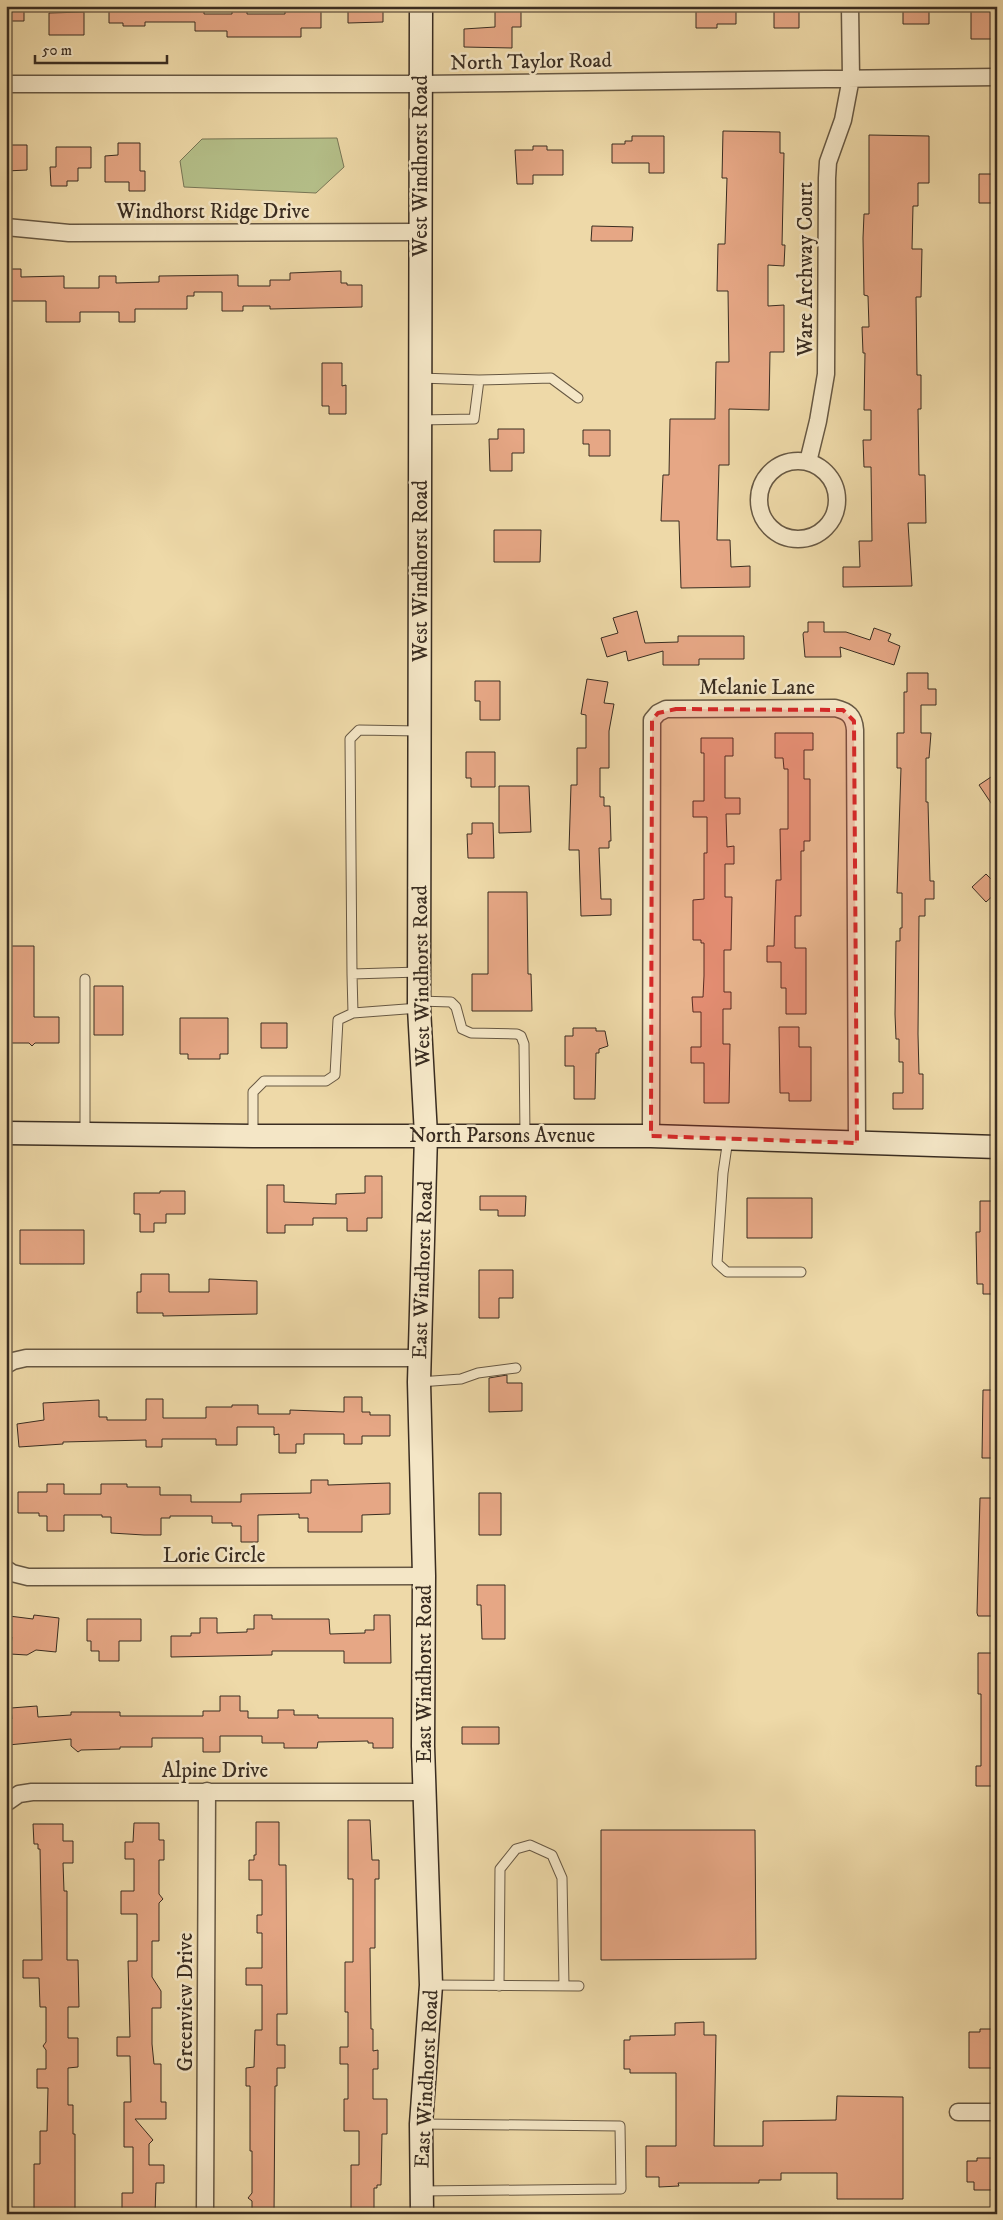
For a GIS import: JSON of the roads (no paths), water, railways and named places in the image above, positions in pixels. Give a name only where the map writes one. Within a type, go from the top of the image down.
[{"type":"street","name":"West Windhorst Road","points":[[421,6],[419,1004],[426,1135]]},
{"type":"street","name":"Ware Archway Court","points":[[808,462],[818,421],[826,374],[828,162],[843,120],[851,78],[850,6]]},
{"type":"street","name":"North Taylor Road","points":[[6,84],[421,84],[851,78],[997,78]]},
{"type":"street","name":"Windhorst Ridge Drive","points":[[6,227],[69,233],[420,232]]},
{"type":"street","points":[[795,460],[808,462],[820,468],[829,477],[835,489],[834,515],[826,527],[816,535],[803,539],[791,538],[779,534],[769,526],[762,516],[759,504],[759,491],[764,480],[772,470],[783,463],[795,460]]},
{"type":"street","name":"Melanie Lane","points":[[651,1136],[652,720],[658,713],[666,709],[835,708],[849,714],[854,721],[855,730],[857,1143]]},
{"type":"street","name":"North Parsons Avenue","points":[[6,1133],[253,1136],[651,1136],[997,1147]]},
{"type":"street","name":"East Windhorst Road","points":[[422,2214],[421,2124],[431,1986],[425,1792],[424,1576],[419,1382],[426,1135]]},
{"type":"street","points":[[6,1365],[26,1358],[419,1358]]},
{"type":"street","name":"Lorie Circle","points":[[6,1569],[12,1573],[28,1577],[424,1576]]},
{"type":"street","name":"Greenview Drive","points":[[205,2214],[207,1791]]},
{"type":"street","name":"Alpine Drive","points":[[7,1802],[19,1794],[32,1792],[425,1792]]},
{"type":"street","points":[[958,2112],[997,2112]]},
{"type":"lane","points":[[420,378],[479,380],[551,378],[578,398]]},
{"type":"lane","points":[[420,420],[474,419],[479,380]]},
{"type":"lane","points":[[353,1013],[350,739],[359,730],[419,731]]},
{"type":"lane","points":[[352,974],[419,972]]},
{"type":"lane","points":[[85,979],[85,1133]]},
{"type":"lane","points":[[253,1136],[253,1092],[264,1081],[326,1081],[335,1075],[338,1020],[353,1013],[419,1004],[451,1002],[456,1007],[462,1029],[471,1033],[517,1034],[521,1036],[524,1044],[525,1135]]},
{"type":"lane","points":[[728,1138],[723,1173],[717,1263],[727,1272],[802,1272]]},
{"type":"lane","points":[[419,1382],[461,1379],[478,1373],[516,1368]]},
{"type":"lane","points":[[498,1986],[500,1869],[516,1849],[530,1845],[552,1855],[562,1878],[564,1986]]},
{"type":"lane","points":[[431,1986],[579,1986]]},
{"type":"lane","points":[[421,2124],[620,2126],[622,2189],[422,2191]]}]
